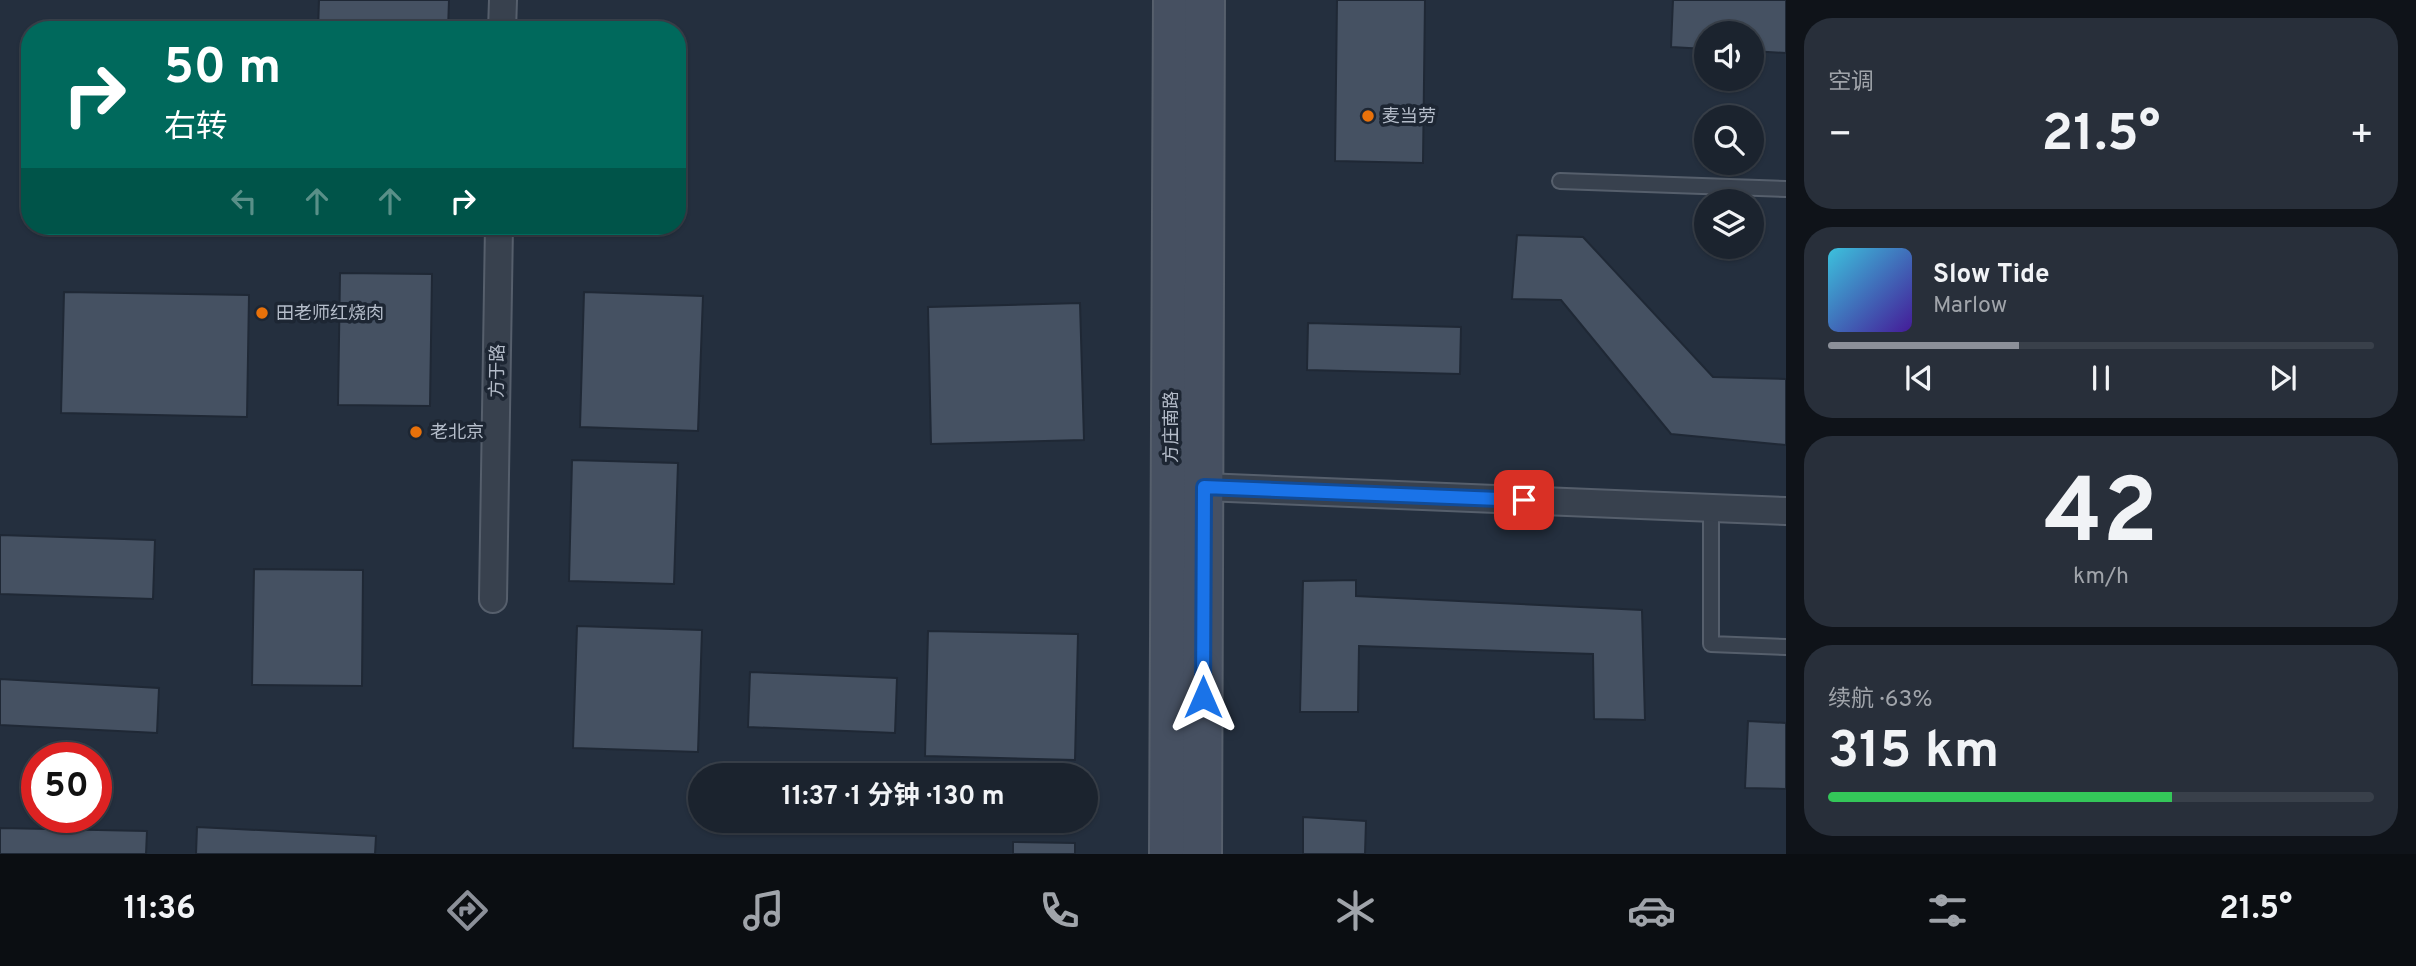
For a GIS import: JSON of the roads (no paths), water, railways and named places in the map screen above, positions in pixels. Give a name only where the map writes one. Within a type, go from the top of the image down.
[{"type":"main road","name":"方庄南路","points":[[1169,854],[1173,0]]},
{"type":"main road","name":"方庄南路","points":[[1202,854],[1205,0]]},
{"type":"street","points":[[502,21],[503,0]]},
{"type":"street","name":"方于路","points":[[493,599],[499,235]]},
{"type":"street","points":[[1204,487],[1786,511]]},
{"type":"lane","points":[[1560,181],[1786,189]]},
{"type":"lane","points":[[1711,508],[1712,644],[1786,648]]},
{"type":"place","name":"麦当劳","points":[[1368,116]]},
{"type":"place","name":"田老师红烧肉","points":[[262,313]]},
{"type":"place","name":"老北京","points":[[416,432]]}]
